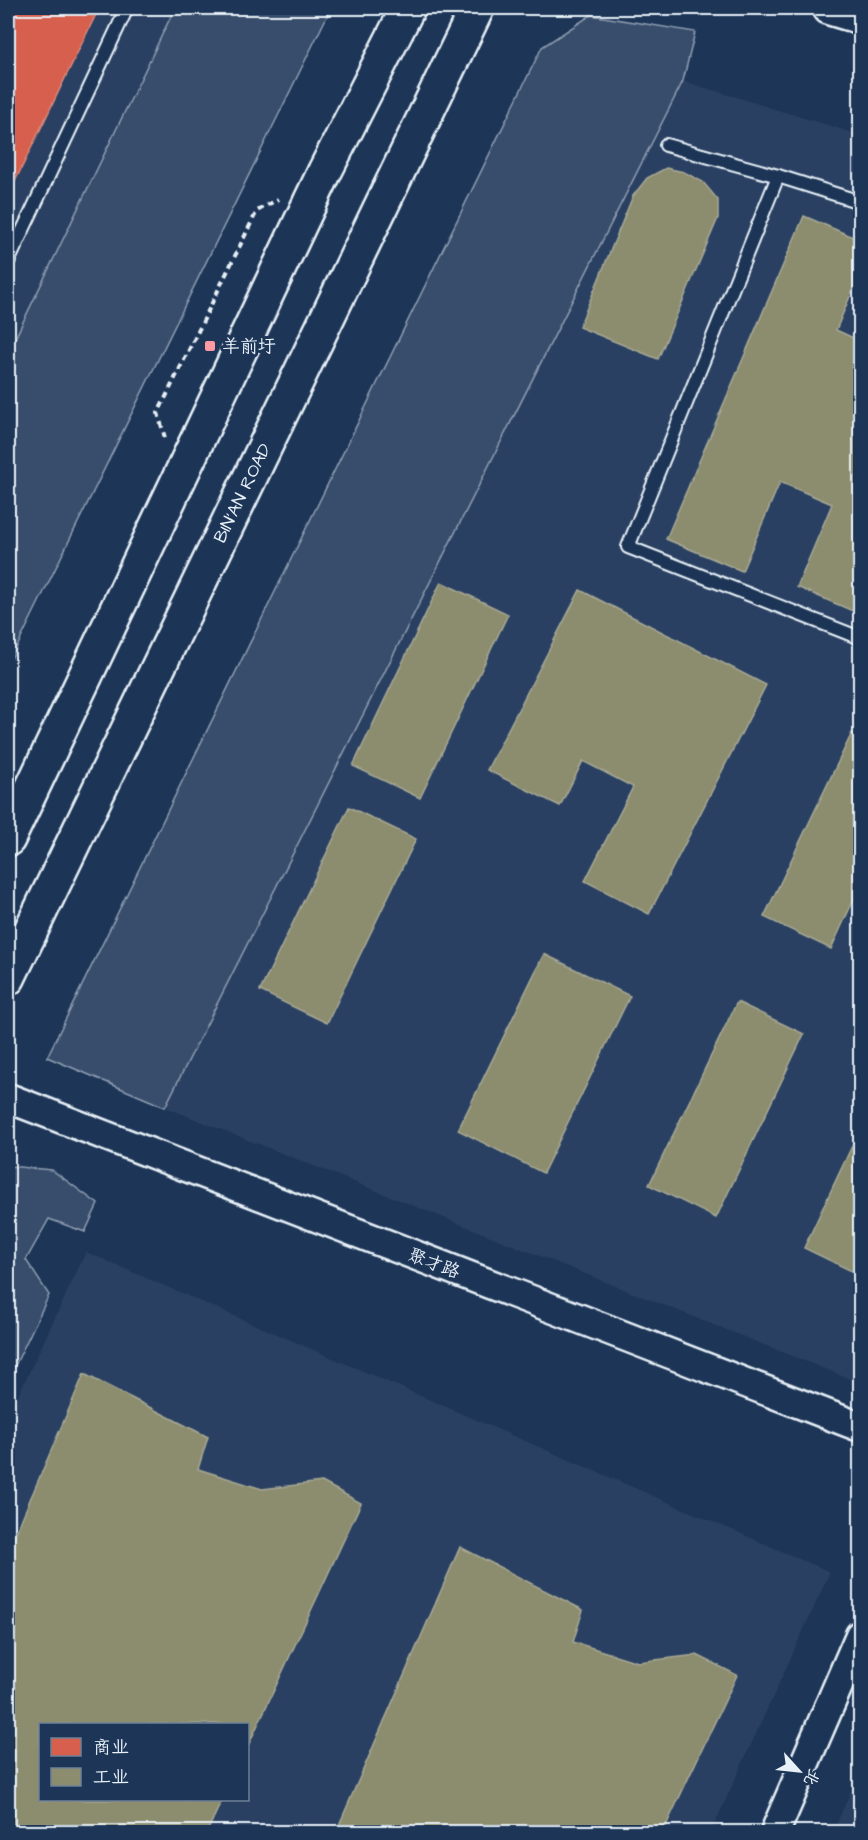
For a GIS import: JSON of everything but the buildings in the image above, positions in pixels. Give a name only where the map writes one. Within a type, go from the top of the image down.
[{"type":"main road","points":[[8,839],[320,181],[408,8]]},
{"type":"main road","name":"BIN'AN ROAD","points":[[8,978],[477,8]]},
{"type":"main road","points":[[830,8],[861,17]]},
{"type":"street","name":"聚才路","points":[[8,1098],[861,1427]]},
{"type":"street","points":[[775,1833],[861,1635]]},
{"type":"lane","points":[[8,262],[127,8]]},
{"type":"lane","points":[[666,145],[861,202]]},
{"type":"lane","points":[[778,176],[628,547],[861,638]]},
{"type":"path","points":[[176,481],[158,413],[257,211],[286,194]]},
{"type":"shaded area","points":[[8,8],[175,8],[8,353]]},
{"type":"shaded area","points":[[175,8],[331,8],[8,665],[8,353]]},
{"type":"shaded area","points":[[591,15],[695,32],[683,81],[165,1107],[47,1057],[542,47]]},
{"type":"shaded area","points":[[683,81],[860,135],[860,1383],[165,1107]]},
{"type":"shaded area","points":[[8,1166],[52,1170],[98,1204],[85,1232],[49,1219],[26,1260],[49,1295],[8,1380]]},
{"type":"shaded area","points":[[86,1252],[830,1572],[711,1832],[8,1832],[8,1417]]},
{"type":"shaded area","points":[[860,1770],[860,1832],[833,1832]]},
{"type":"place","name":"羊前圩","points":[[210,346]]}]
